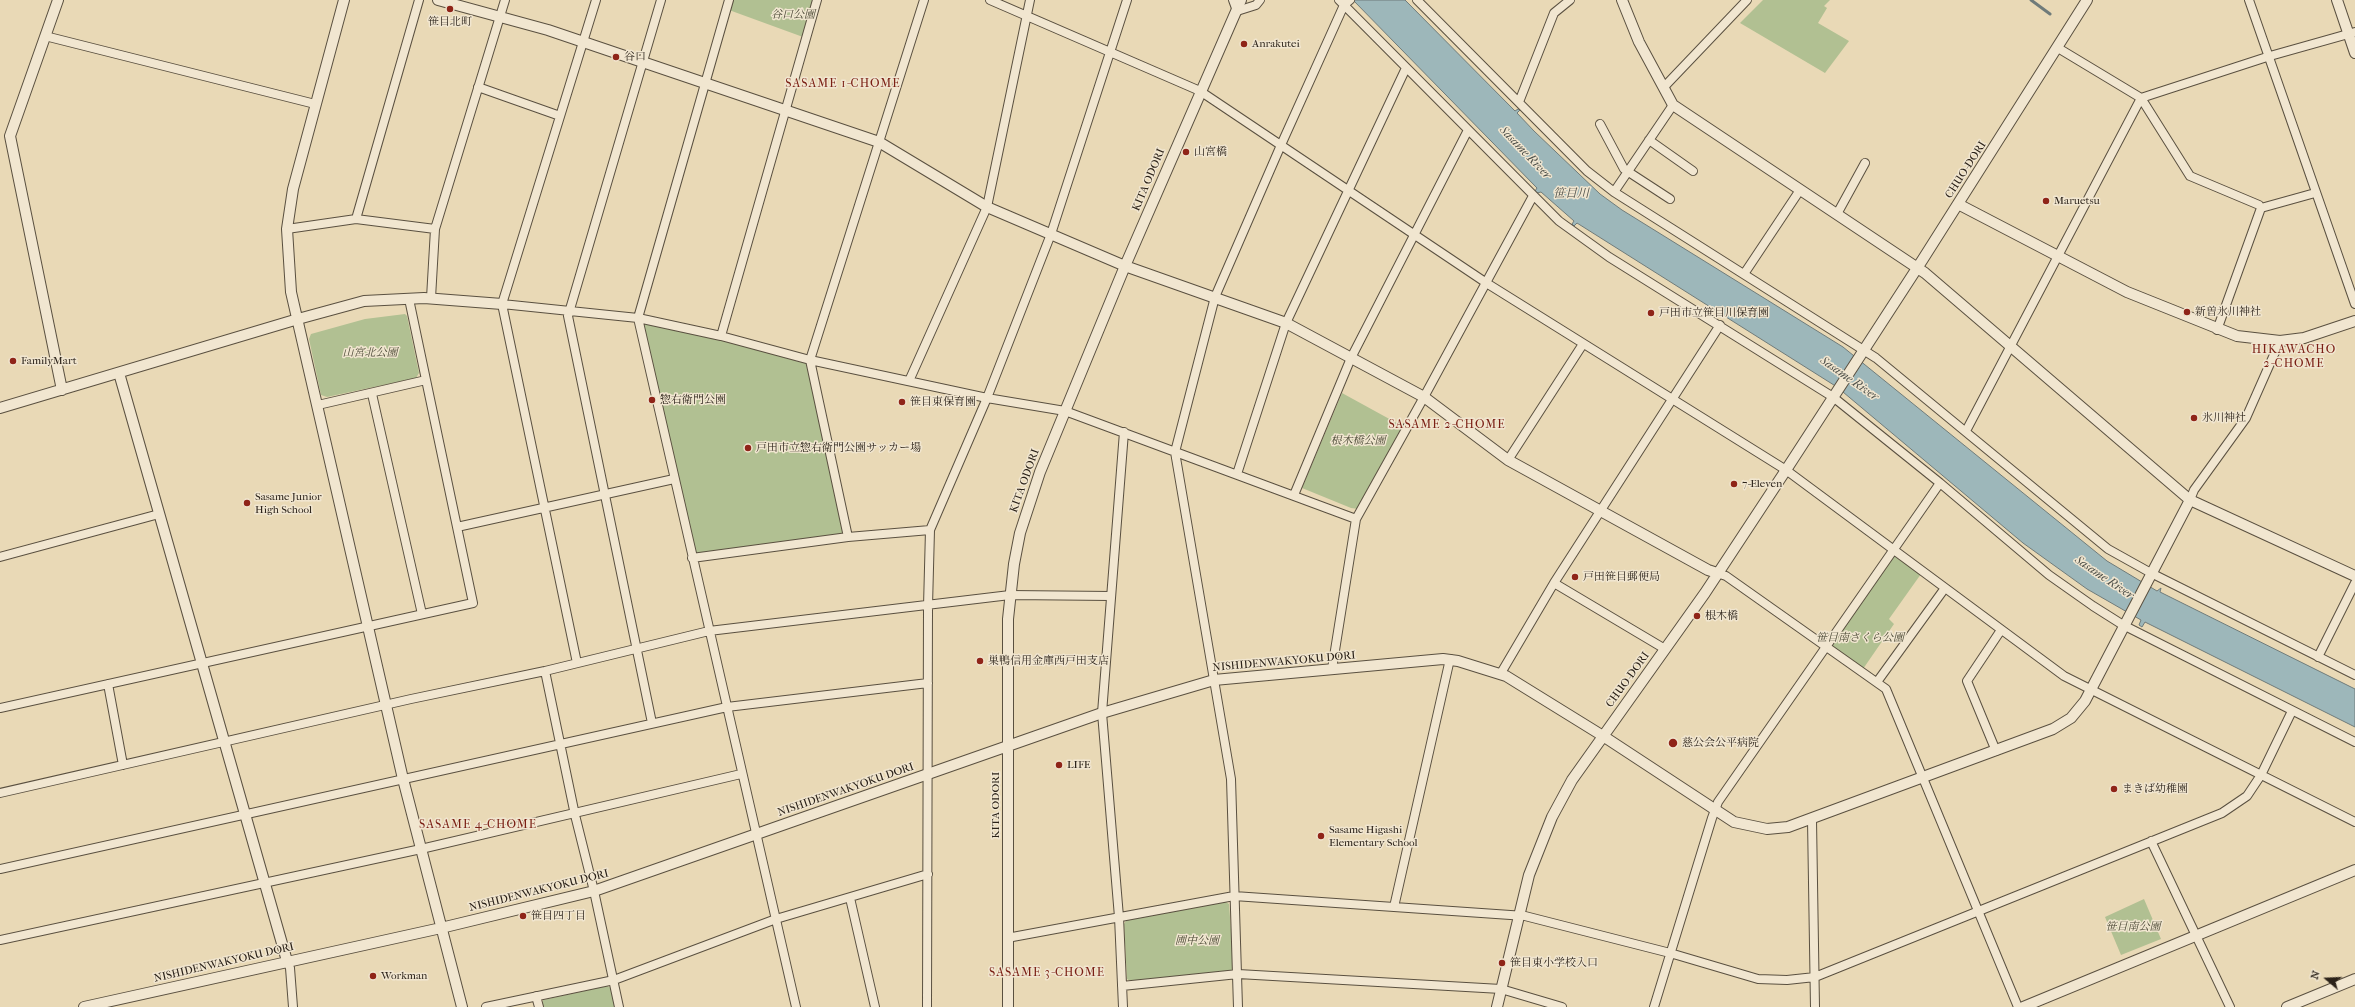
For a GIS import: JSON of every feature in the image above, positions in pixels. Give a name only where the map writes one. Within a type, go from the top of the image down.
[{"type":"street","points":[[58,0],[5,136],[62,390]]},
{"type":"street","points":[[344,0],[294,181],[287,229],[291,292],[318,405],[385,705],[462,1007]]},
{"type":"street","points":[[356,219],[419,0]]},
{"type":"street","points":[[438,0],[500,16],[583,42],[786,112],[879,142],[987,207],[1126,266],[1286,323],[1424,398],[1508,460],[1708,570],[1726,576],[1886,689],[1924,777],[2018,1007]]},
{"type":"street","points":[[431,298],[435,229],[505,0]]},
{"type":"street","points":[[577,663],[502,304],[596,0]]},
{"type":"street","points":[[652,723],[569,311],[661,0]]},
{"type":"street","points":[[729,0],[638,318],[741,774],[796,1007]]},
{"type":"street","points":[[721,336],[817,0]]},
{"type":"street","points":[[848,537],[810,360],[924,0]]},
{"type":"street","points":[[990,0],[1027,14],[1200,91],[1486,282],[1671,400],[1786,470],[2064,676],[2355,822]]},
{"type":"street","points":[[909,381],[987,207],[1030,0]]},
{"type":"street","points":[[927,1007],[928,606],[930,530],[987,398],[1051,234],[1127,0]]},
{"type":"street","points":[[1233,0],[1237,12],[1251,7],[1260,0]]},
{"type":"street","name":"KITA ODORI","points":[[1008,1007],[1008,619],[1018,541],[1029,502],[1065,411],[1200,91],[1237,12],[1241,0]]},
{"type":"street","points":[[1417,0],[1587,171],[1614,192],[1864,351],[1966,431],[2108,548],[2150,575],[2355,675]]},
{"type":"street","points":[[1519,102],[1554,13],[1570,0]]},
{"type":"street","points":[[1622,0],[1639,42],[1673,105],[1917,268],[2190,500],[2355,576]]},
{"type":"street","points":[[1664,87],[1747,0]]},
{"type":"street","name":"CHUO-DORI","points":[[1864,351],[2058,48],[2087,0]]},
{"type":"street","points":[[2249,0],[2270,56],[2355,304]]},
{"type":"street","points":[[2336,0],[2352,33],[2355,53]]},
{"type":"street","points":[[1238,1007],[1232,779],[1175,452],[1215,297],[1345,2],[1406,68],[1532,196],[1559,221],[1609,257],[1834,395],[2050,575],[2124,623],[2292,711],[2355,742]]},
{"type":"street","points":[[1966,431],[2141,98],[2270,56],[2352,33]]},
{"type":"street","points":[[45,36],[315,104]]},
{"type":"street","points":[[2058,48],[2141,98],[2190,176],[2259,205],[2261,208]]},
{"type":"street","points":[[1237,474],[1286,323],[1406,68]]},
{"type":"street","points":[[478,87],[560,116]]},
{"type":"street","points":[[1614,192],[1673,105]]},
{"type":"street","points":[[1600,124],[1624,169],[1670,199]]},
{"type":"street","points":[[1294,495],[1351,358],[1468,130]]},
{"type":"street","points":[[1649,140],[1692,171]]},
{"type":"street","points":[[1837,214],[1865,163]]},
{"type":"street","points":[[1744,274],[1800,190]]},
{"type":"street","points":[[2261,208],[2316,193]]},
{"type":"street","points":[[1332,669],[1356,519],[1424,398],[1532,196]]},
{"type":"street","points":[[1958,204],[2059,255],[2127,292],[2217,330],[2250,339],[2280,341],[2304,338],[2355,321]]},
{"type":"street","points":[[2217,330],[2261,208]]},
{"type":"street","points":[[287,229],[356,219],[435,229]]},
{"type":"street","points":[[0,708],[473,603],[409,298]]},
{"type":"street","points":[[0,408],[298,319],[364,301],[431,298],[638,318],[721,336],[810,360],[987,398],[1065,411],[1356,519]]},
{"type":"street","points":[[1501,674],[1554,583],[1720,325]]},
{"type":"street","points":[[2190,500],[2194,490],[2246,418],[2280,341]]},
{"type":"street","points":[[1508,460],[1583,344]]},
{"type":"street","points":[[1834,395],[1864,351]]},
{"type":"street","points":[[119,373],[290,968],[293,1007]]},
{"type":"street","points":[[318,405],[372,394],[426,380]]},
{"type":"street","points":[[372,394],[422,614]]},
{"type":"street","name":"CHUO-DORI","points":[[1497,1007],[1518,915],[1529,875],[1552,817],[1572,780],[1665,650],[1786,470],[1834,395]]},
{"type":"street","points":[[1123,1007],[1119,918],[1102,713],[1124,432]]},
{"type":"street","points":[[457,527],[545,506],[674,479]]},
{"type":"street","points":[[1654,1007],[1715,809],[1826,646],[1940,483]]},
{"type":"street","name":"NISHIDENWAKYOKU DORI","points":[[84,1007],[441,928],[594,891],[1102,713],[1214,680],[1450,659],[1501,674],[1603,736],[1734,822],[1767,829],[1788,827],[1812,820],[1996,751],[2062,724],[2079,710],[2190,500]]},
{"type":"street","points":[[0,557],[159,514]]},
{"type":"street","points":[[692,558],[848,537],[930,530]]},
{"type":"street","points":[[1554,583],[1665,650]]},
{"type":"street","points":[[2318,657],[2355,583]]},
{"type":"street","points":[[1877,682],[1944,588]]},
{"type":"street","points":[[0,793],[224,742],[284,730],[385,705],[545,671],[709,631],[1010,595],[1112,596]]},
{"type":"street","points":[[1996,751],[1967,681],[2001,630]]},
{"type":"street","points":[[1394,907],[1450,659]]},
{"type":"street","points":[[545,671],[574,815],[594,891],[619,1007]]},
{"type":"street","points":[[0,868],[727,707],[928,683]]},
{"type":"street","points":[[108,684],[123,765]]},
{"type":"street","points":[[1008,938],[1234,896],[1518,915],[1670,952],[1758,979],[1787,980],[1815,977],[1978,910],[2222,813],[2247,796],[2262,775],[2292,711]]},
{"type":"street","points":[[0,940],[421,850],[574,815],[741,774]]},
{"type":"street","points":[[1812,820],[1815,1007]]},
{"type":"street","points":[[2151,841],[2230,1007]]},
{"type":"street","points":[[2023,1007],[2355,870]]},
{"type":"street","points":[[486,1007],[614,980],[776,919],[928,874]]},
{"type":"street","points":[[850,898],[875,1007]]},
{"type":"street","points":[[1122,986],[1238,974],[1501,989],[1562,1007]]},
{"type":"street","points":[[2287,1007],[2355,979]]},
{"type":"street","points":[[536,996],[539,1007]]},
{"type":"green space","name":"谷口公園","points":[[732,0],[813,0],[803,37],[729,10]]},
{"type":"green space","points":[[1763,0],[1830,0],[1824,6],[1827,8],[1818,23],[1849,41],[1825,73],[1740,23]]},
{"type":"green space","name":"山宮北公園","points":[[405,314],[407,316],[419,373],[416,378],[327,397],[321,395],[309,339],[311,334],[365,319]]},
{"type":"green space","name":"戸田市立惣右衛門公園サッカー場","points":[[638,318],[810,360],[848,537],[692,558]]},
{"type":"green space","name":"根木橋公園","points":[[1342,393],[1404,427],[1358,509],[1351,508],[1302,488]]},
{"type":"green space","name":"笹目南さくら公園","points":[[1894,555],[1921,574],[1889,619],[1894,624],[1863,669],[1831,646]]},
{"type":"green space","name":"笹目南公園","points":[[2144,899],[2161,939],[2121,955],[2105,917]]},
{"type":"green space","name":"圃中公園","points":[[1226,902],[1229,904],[1234,969],[1231,971],[1132,982],[1127,979],[1124,924],[1127,919]]},
{"type":"green space","points":[[607,986],[611,988],[615,1007],[541,1007],[543,1000]]},
{"type":"water","name":"笹目川","points":[[1353,0],[1405,0],[1515,111],[1518,109],[1520,110],[1517,113],[1534,131],[1600,194],[1622,210],[1843,347],[2107,561],[2157,591],[2161,588],[2160,592],[2355,689],[2355,727],[2145,622],[2142,627],[2139,625],[2141,620],[2087,589],[2023,543],[1837,387],[1577,223],[1574,226],[1572,224],[1574,221],[1541,192],[1537,193],[1535,191],[1537,188]]},
{"type":"waterway","points":[[2031,0],[2050,14]]},
{"type":"place","name":"笹目北町","points":[[450,9]]},
{"type":"place","name":"Anrakutei","points":[[1244,44]]},
{"type":"place","name":"谷口","points":[[616,57]]},
{"type":"place","name":"山宮橋","points":[[1186,152]]},
{"type":"place","name":"Maruetsu","points":[[2046,201]]},
{"type":"place","name":"新曽氷川神社","points":[[2187,312]]},
{"type":"place","name":"戸田市立笹目川保育園","points":[[1651,313]]},
{"type":"place","name":"FamilyMart","points":[[13,361]]},
{"type":"place","name":"惣右衛門公園","points":[[652,400]]},
{"type":"place","name":"笹目東保育園","points":[[902,402]]},
{"type":"place","name":"氷川神社","points":[[2194,418]]},
{"type":"place","name":"戸田市立惣右衛門公園サッカー場","points":[[748,448]]},
{"type":"place","name":"7-Eleven","points":[[1734,484]]},
{"type":"place","name":"Sasame Junior High School","points":[[247,503]]},
{"type":"place","name":"戸田笹目郵便局","points":[[1575,577]]},
{"type":"place","name":"根木橋","points":[[1697,616]]},
{"type":"place","name":"巣鴨信用金庫西戸田支店","points":[[980,661]]},
{"type":"place","name":"慈公会公平病院","points":[[1673,743]]},
{"type":"place","name":"LIFE","points":[[1059,765]]},
{"type":"place","name":"まきば幼稚園","points":[[2114,789]]},
{"type":"place","name":"Sasame Higashi Elementary School","points":[[1321,836]]},
{"type":"place","name":"笹目四丁目","points":[[523,916]]},
{"type":"place","name":"笹目東小学校入口","points":[[1502,963]]},
{"type":"place","name":"Workman","points":[[373,976]]},
{"type":"district","name":"SASAME 1-CHOME","points":[[843,84]]},
{"type":"district","name":"HIKAWACHO 2-CHOME","points":[[2294,357]]},
{"type":"district","name":"SASAME 2-CHOME","points":[[1447,425]]},
{"type":"district","name":"SASAME 4-CHOME","points":[[478,825]]},
{"type":"district","name":"SASAME 3-CHOME","points":[[1047,973]]},
{"type":"water label","name":"Sasame River","points":[[1525,153]]},
{"type":"water label","name":"Sasame River","points":[[1849,379]]},
{"type":"water label","name":"Sasame River","points":[[2104,578]]}]
